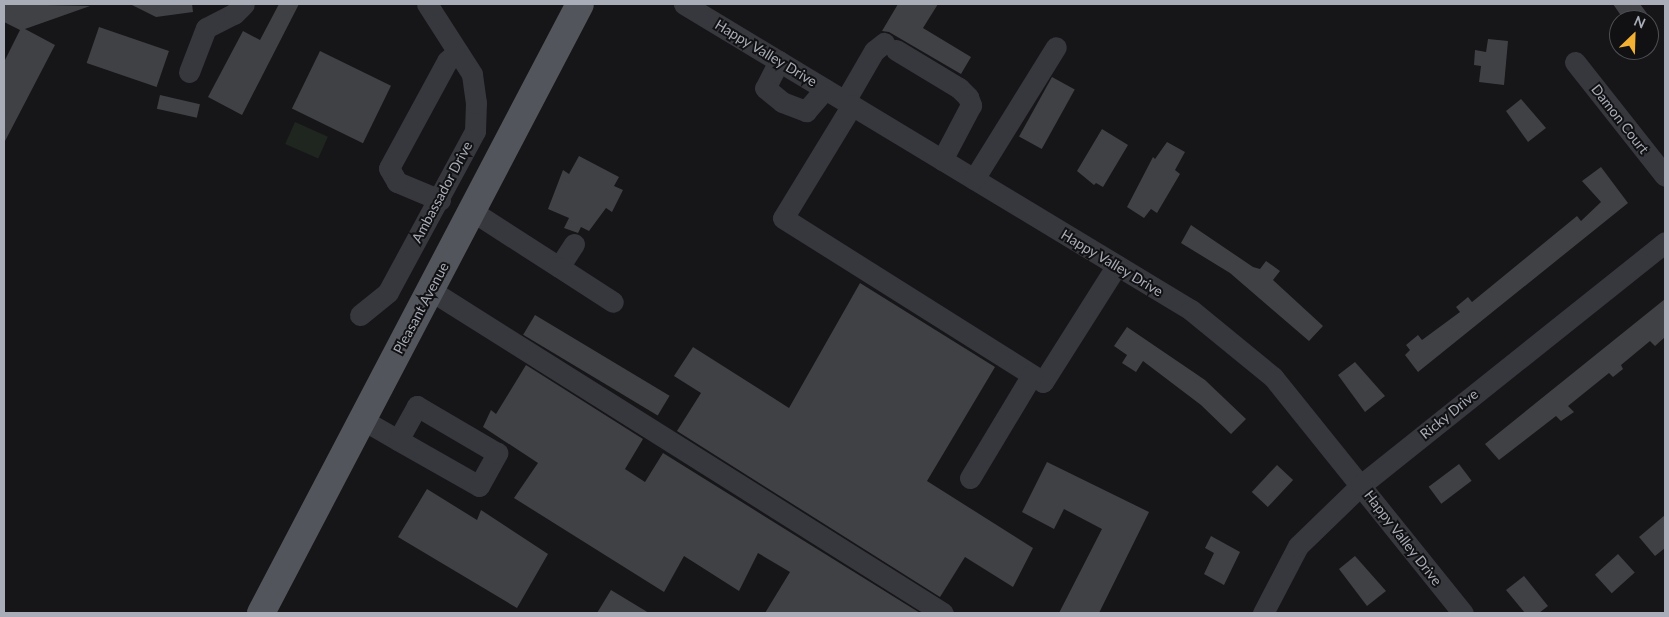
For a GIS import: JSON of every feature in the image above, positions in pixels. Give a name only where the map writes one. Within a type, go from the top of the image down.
[{"type":"main road","name":"Pleasant Avenue","points":[[261,613],[580,4]]},
{"type":"street","points":[[189,72],[206,28],[234,14],[244,4]]},
{"type":"street","name":"Ambassador Drive","points":[[360,315],[388,292],[440,200],[475,131],[476,103],[472,74],[427,4]]},
{"type":"street","name":"Happy Valley Drive","points":[[684,4],[1192,310],[1273,377],[1462,613]]},
{"type":"street","points":[[942,160],[971,105],[968,97],[960,88],[890,47],[874,51],[848,103],[783,218],[1043,382],[1117,265]]},
{"type":"street","points":[[974,179],[1056,48]]},
{"type":"street","points":[[440,200],[397,182],[390,168],[448,61],[458,52]]},
{"type":"street","points":[[779,61],[765,88],[782,102],[806,111],[825,89]]},
{"type":"street","name":"Damon Court","points":[[1575,62],[1665,176]]},
{"type":"street","points":[[472,211],[613,302]]},
{"type":"street","name":"Ricky Drive","points":[[1263,613],[1298,546],[1361,485],[1665,242]]},
{"type":"street","points":[[560,267],[574,244]]},
{"type":"street","points":[[430,290],[943,613]]},
{"type":"street","points":[[970,478],[1032,375]]},
{"type":"street","points":[[362,420],[398,440]]},
{"type":"shaded area","points":[[295,122],[328,137],[318,159],[285,144]]},
{"type":"building","points":[[4,4],[90,6],[25,29],[55,45],[4,143],[4,62],[20,30],[4,22]]},
{"type":"building","points":[[130,4],[192,4],[193,12],[156,17]]},
{"type":"building","points":[[279,4],[299,4],[242,115],[208,97],[243,31],[260,40]]},
{"type":"building","points":[[898,4],[938,4],[923,28],[971,57],[961,74],[889,32],[882,31]]},
{"type":"building","points":[[1613,4],[1640,4],[1644,10],[1617,10]]},
{"type":"building","points":[[99,27],[169,51],[157,87],[87,63]]},
{"type":"building","points":[[1488,39],[1508,41],[1504,85],[1479,82],[1481,66],[1474,65],[1475,50],[1486,52]]},
{"type":"building","points":[[320,51],[391,86],[363,143],[292,109]]},
{"type":"building","points":[[1052,77],[1075,90],[1042,149],[1019,136]]},
{"type":"building","points":[[160,95],[200,104],[197,118],[157,109]]},
{"type":"building","points":[[1521,99],[1546,128],[1528,142],[1506,111]]},
{"type":"building","points":[[1102,129],[1128,145],[1103,187],[1096,183],[1094,185],[1077,171]]},
{"type":"building","points":[[1167,142],[1185,152],[1175,170],[1180,174],[1157,213],[1151,209],[1144,218],[1127,207],[1153,157],[1155,159]]},
{"type":"building","points":[[579,156],[619,177],[614,186],[623,190],[612,212],[606,208],[589,231],[581,227],[578,233],[564,228],[569,218],[548,209],[563,170],[569,174]]},
{"type":"building","points":[[1601,167],[1628,203],[1418,372],[1405,355],[1410,350],[1406,345],[1418,335],[1422,340],[1460,312],[1456,307],[1468,297],[1472,302],[1577,216],[1581,221],[1601,202],[1582,181]]},
{"type":"building","points":[[1191,225],[1253,267],[1260,269],[1266,261],[1280,271],[1273,280],[1323,326],[1309,341],[1230,273],[1181,243]]},
{"type":"building","points":[[860,283],[995,367],[927,481],[1033,548],[1013,587],[965,557],[940,597],[677,431],[701,393],[674,376],[693,347],[789,408]]},
{"type":"building","points":[[1665,299],[1665,337],[1655,346],[1650,341],[1621,365],[1623,369],[1613,377],[1609,373],[1568,406],[1574,412],[1561,421],[1556,416],[1499,460],[1485,444]]},
{"type":"building","points":[[535,315],[670,396],[658,416],[523,335]]},
{"type":"building","points":[[1127,327],[1205,380],[1246,419],[1231,434],[1201,405],[1143,361],[1136,372],[1122,363],[1127,355],[1114,346]]},
{"type":"building","points":[[1355,362],[1385,396],[1365,412],[1338,375]]},
{"type":"building","points":[[526,365],[643,439],[625,469],[645,482],[663,453],[920,613],[765,613],[790,572],[758,553],[739,591],[684,556],[664,592],[514,498],[538,463],[483,427],[491,410],[496,414]]},
{"type":"building","points":[[1047,462],[1149,512],[1099,613],[1059,613],[1102,529],[1064,509],[1054,529],[1022,512]]},
{"type":"building","points":[[1459,464],[1472,481],[1441,504],[1429,487]]},
{"type":"building","points":[[1277,465],[1293,480],[1268,507],[1252,492]]},
{"type":"building","points":[[427,489],[477,520],[481,510],[548,554],[517,608],[398,537]]},
{"type":"building","points":[[1665,515],[1665,548],[1655,556],[1639,537]]},
{"type":"building","points":[[1211,536],[1240,552],[1224,585],[1204,574],[1214,553],[1205,548]]},
{"type":"building","points":[[1618,554],[1635,573],[1612,593],[1595,575]]},
{"type":"building","points":[[1355,556],[1386,591],[1367,606],[1339,569]]},
{"type":"building","points":[[1524,576],[1548,606],[1539,613],[1525,613],[1506,590]]},
{"type":"building","points":[[611,590],[649,613],[597,613]]}]
